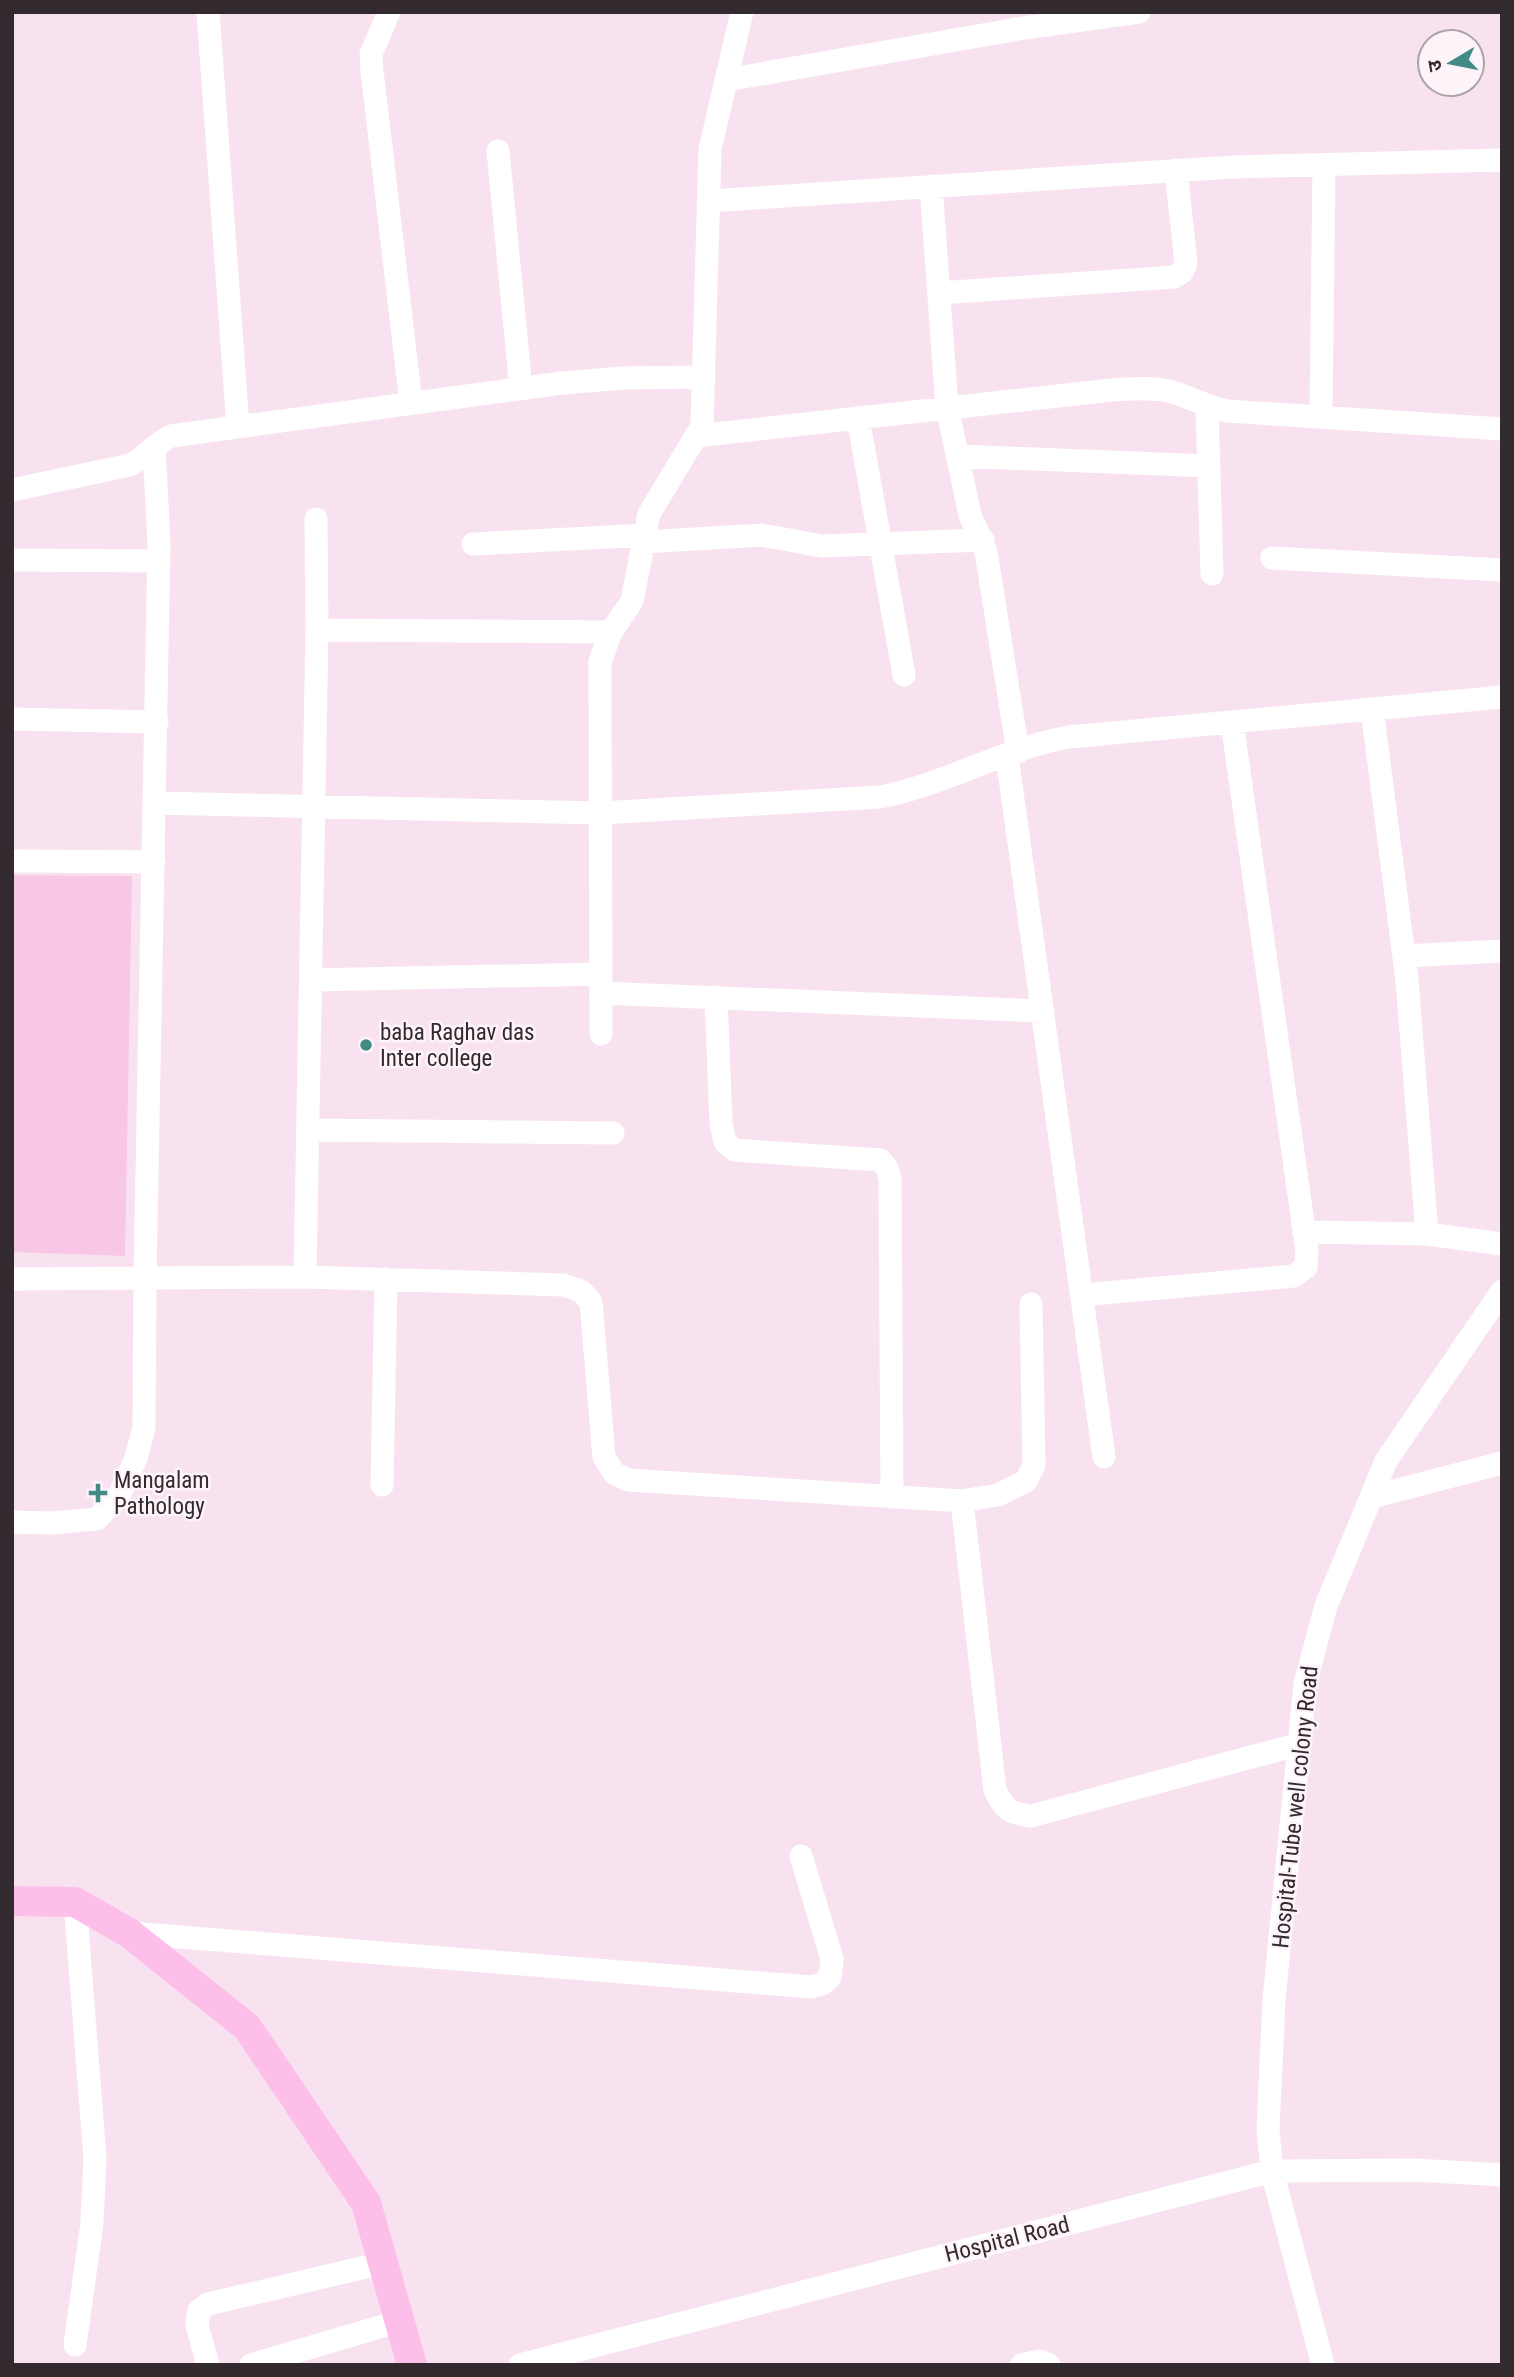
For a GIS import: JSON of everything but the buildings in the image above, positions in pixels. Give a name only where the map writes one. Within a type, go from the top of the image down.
[{"type":"main road","points":[[12,1901],[75,1902],[129,1933],[247,2027],[366,2203],[412,2365]]},
{"type":"street","points":[[208,12],[238,427]]},
{"type":"street","points":[[389,12],[372,54],[372,71],[411,403]]},
{"type":"street","points":[[601,1034],[600,662],[611,632],[632,601],[649,514],[702,426],[710,149],[742,12]]},
{"type":"street","points":[[726,80],[1024,20],[1139,12]]},
{"type":"street","points":[[498,151],[521,389]]},
{"type":"street","points":[[709,201],[1176,170],[1502,160]]},
{"type":"street","points":[[1321,417],[1324,165]]},
{"type":"street","points":[[939,293],[1174,277],[1182,272],[1186,263],[1176,170]]},
{"type":"street","points":[[931,186],[947,407],[970,515],[983,541],[1104,1457]]},
{"type":"street","points":[[12,490],[130,465],[144,458],[171,436],[521,389],[623,378],[704,377]]},
{"type":"street","points":[[696,436],[1144,388],[1168,391],[1207,408],[1227,411],[1502,429]]},
{"type":"street","points":[[1207,408],[1212,574]]},
{"type":"street","points":[[858,418],[904,675]]},
{"type":"street","points":[[12,1522],[97,1519],[120,1496],[136,1458],[144,1428],[159,561],[154,448]]},
{"type":"street","points":[[957,456],[1209,466]]},
{"type":"street","points":[[305,1277],[317,630],[316,519]]},
{"type":"street","points":[[473,544],[762,535],[822,546],[983,541]]},
{"type":"street","points":[[1272,558],[1502,570]]},
{"type":"street","points":[[12,559],[159,561]]},
{"type":"street","points":[[317,630],[611,632]]},
{"type":"street","points":[[155,803],[600,813],[880,797],[909,792],[1054,739],[1502,697]]},
{"type":"street","points":[[1372,709],[1404,956],[1427,1234]]},
{"type":"street","points":[[12,719],[157,722]]},
{"type":"street","points":[[1082,1295],[1294,1276],[1306,1267],[1307,1251],[1232,722]]},
{"type":"street","points":[[12,861],[154,862]]},
{"type":"street","points":[[1404,956],[1502,951]]},
{"type":"street","points":[[311,981],[600,983],[716,997],[1043,1010]]},
{"type":"street","points":[[716,997],[721,1123],[726,1142],[734,1150],[880,1160],[887,1168],[890,1179],[892,1497]]},
{"type":"street","points":[[309,1130],[612,1133]]},
{"type":"street","points":[[1304,1232],[1427,1234],[1502,1244]]},
{"type":"street","points":[[12,1279],[305,1277],[564,1285],[581,1290],[591,1302],[604,1457],[614,1473],[628,1480],[962,1502],[998,1495],[1026,1481],[1034,1465],[1031,1304]]},
{"type":"street","points":[[382,1485],[386,1279]]},
{"type":"street","name":"Hospital-Tube well colony Road","points":[[1322,2365],[1272,2171],[1268,2130],[1274,2000],[1305,1685],[1326,1606],[1386,1461],[1502,1291]]},
{"type":"street","points":[[1371,1497],[1502,1463]]},
{"type":"street","points":[[962,1502],[995,1790],[1003,1805],[1015,1814],[1031,1816],[1300,1744]]},
{"type":"street","points":[[129,1933],[811,1987],[822,1984],[830,1977],[832,1959],[801,1856]]},
{"type":"street","points":[[75,1902],[95,2158],[92,2223],[75,2345]]},
{"type":"street","name":"Hospital Road","points":[[520,2365],[594,2356],[1272,2171],[1414,2170],[1502,2175]]},
{"type":"street","points":[[208,2365],[197,2325],[199,2311],[208,2304],[383,2263]]},
{"type":"street","points":[[251,2365],[400,2321]]},
{"type":"street","points":[[1023,2365],[1039,2361],[1049,2365]]},
{"type":"shaded area","points":[[12,875],[132,876],[125,1256],[12,1252]]},
{"type":"place","name":"baba Raghav das Inter college","points":[[366,1045]]},
{"type":"place","name":"Mangalam Pathology","points":[[98,1493]]}]
